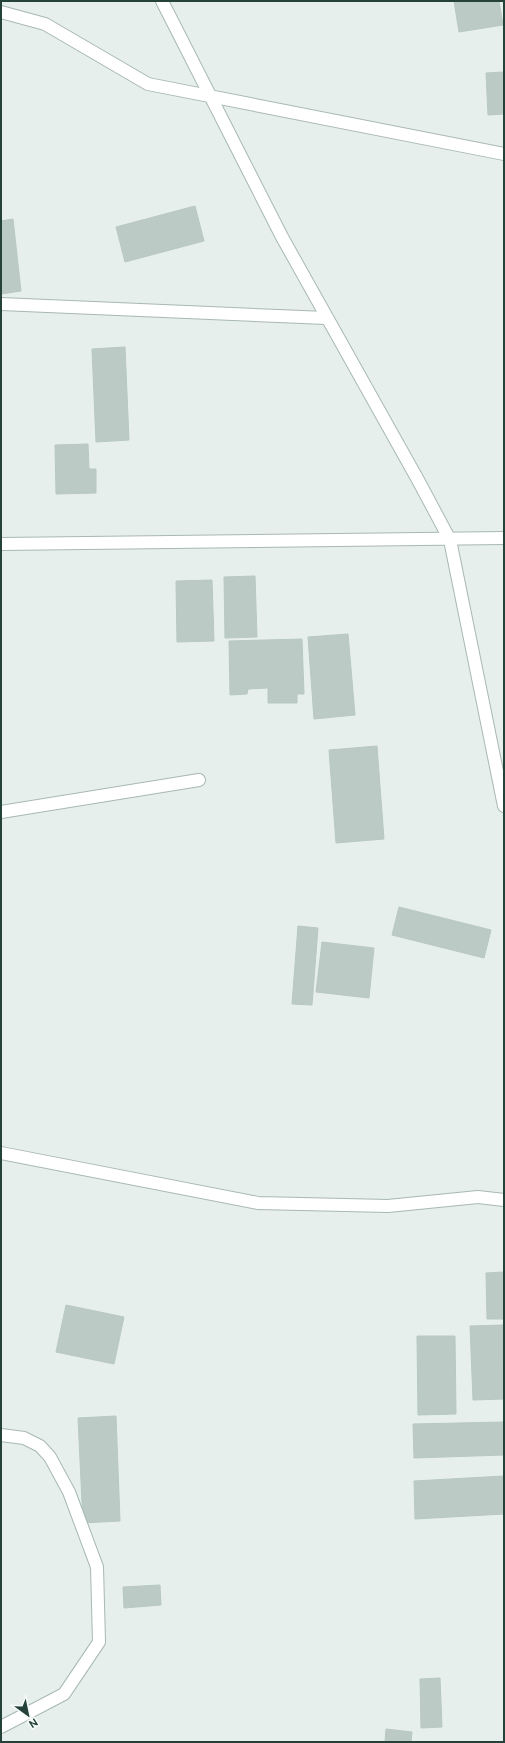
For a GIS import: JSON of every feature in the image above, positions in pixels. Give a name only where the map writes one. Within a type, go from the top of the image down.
[{"type":"street","points":[[162,1],[282,237],[450,540],[504,806]]},
{"type":"street","points":[[1,12],[45,24],[148,84],[504,154]]},
{"type":"street","points":[[1,304],[326,318]]},
{"type":"street","points":[[1,544],[450,540],[504,538]]},
{"type":"street","points":[[1,812],[199,780]]},
{"type":"street","points":[[1,1153],[258,1203],[388,1206],[478,1197],[504,1200]]},
{"type":"street","points":[[1,1435],[24,1438],[40,1446],[50,1457],[69,1492],[97,1567],[99,1642],[64,1694],[1,1727]]},
{"type":"building","points":[[454,1],[499,1],[503,25],[459,32]]},
{"type":"building","points":[[504,72],[504,114],[488,115],[486,73]]},
{"type":"building","points":[[195,206],[204,241],[125,262],[116,227]]},
{"type":"building","points":[[13,219],[21,291],[1,294],[1,221]]},
{"type":"building","points":[[125,347],[129,440],[96,442],[92,349]]},
{"type":"building","points":[[88,444],[89,469],[96,469],[96,493],[56,494],[55,445]]},
{"type":"building","points":[[255,576],[257,637],[225,638],[224,577]]},
{"type":"building","points":[[212,580],[214,641],[177,642],[176,581]]},
{"type":"building","points":[[348,634],[355,715],[314,719],[308,637]]},
{"type":"building","points":[[302,639],[304,694],[297,694],[297,703],[268,703],[268,688],[248,689],[247,694],[230,695],[229,641]]},
{"type":"building","points":[[377,746],[384,839],[336,843],[329,750]]},
{"type":"building","points":[[399,907],[491,930],[484,958],[392,935]]},
{"type":"building","points":[[298,926],[318,928],[312,1005],[292,1004]]},
{"type":"building","points":[[322,942],[374,948],[369,998],[316,992]]},
{"type":"building","points":[[504,1272],[504,1319],[487,1319],[486,1273]]},
{"type":"building","points":[[66,1305],[124,1317],[114,1364],[56,1352]]},
{"type":"building","points":[[503,1325],[504,1399],[473,1400],[470,1326]]},
{"type":"building","points":[[417,1336],[455,1336],[456,1414],[418,1415]]},
{"type":"building","points":[[116,1416],[120,1521],[83,1523],[78,1418]]},
{"type":"building","points":[[504,1422],[504,1455],[414,1458],[413,1424]]},
{"type":"building","points":[[504,1476],[504,1514],[415,1519],[414,1481]]},
{"type":"building","points":[[160,1585],[161,1605],[124,1608],[123,1587]]},
{"type":"building","points":[[440,1678],[442,1727],[421,1728],[420,1679]]},
{"type":"building","points":[[386,1729],[412,1732],[411,1742],[385,1742]]}]
